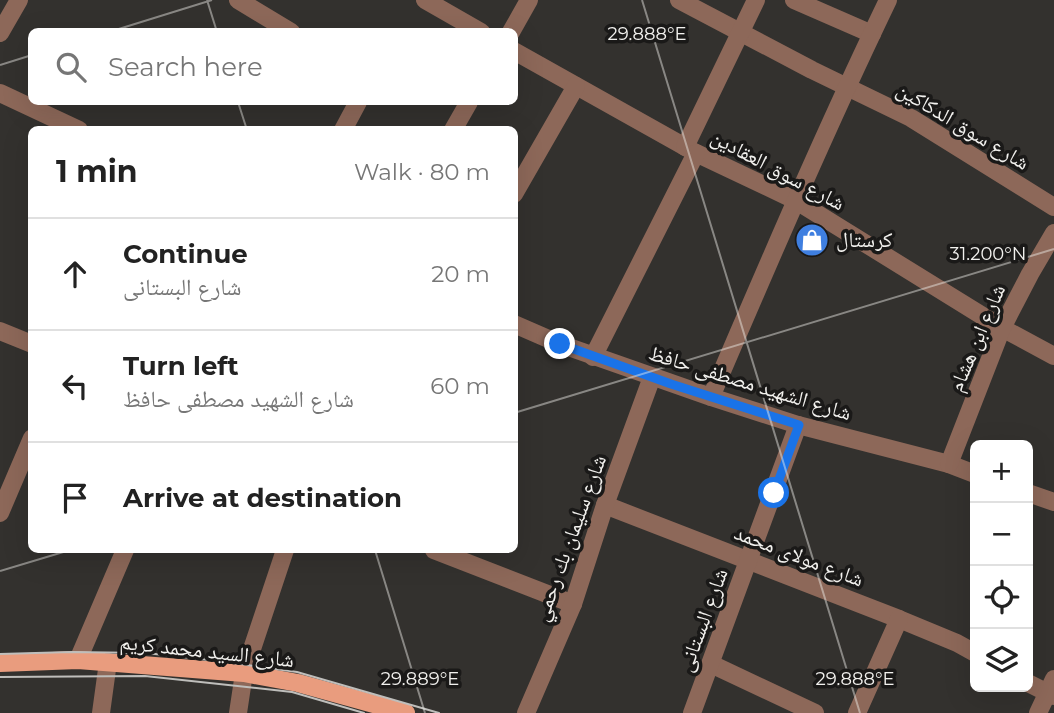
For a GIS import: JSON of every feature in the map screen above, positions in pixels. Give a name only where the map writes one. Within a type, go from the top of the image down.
[{"type":"main road","name":"شارع السيد محمد كريم","points":[[0,663],[78,660],[244,673],[298,683],[406,713]]},
{"type":"street","points":[[0,33],[19,0]]},
{"type":"street","points":[[238,0],[284,28]]},
{"type":"street","points":[[425,0],[474,28]]},
{"type":"street","points":[[512,28],[529,0]]},
{"type":"street","name":"شارع سوق الدكاكين","points":[[679,0],[911,118],[1054,207]]},
{"type":"street","points":[[593,356],[691,150],[756,0]]},
{"type":"street","points":[[794,0],[872,34]]},
{"type":"street","points":[[711,397],[795,200],[888,0]]},
{"type":"street","name":"شارع سوق العقادين","points":[[518,53],[691,150],[795,200],[1002,328],[1054,356]]},
{"type":"street","points":[[518,187],[576,86]]},
{"type":"street","points":[[0,93],[70,126]]},
{"type":"street","points":[[345,126],[356,105]]},
{"type":"street","points":[[455,126],[467,105]]},
{"type":"street","name":"شارع ابن هشام","points":[[949,464],[1002,328],[1054,233]]},
{"type":"street","name":"شارع الشهيد مصطفى حافظ","points":[[518,326],[560,344],[711,397],[799,425],[949,464],[970,472]]},
{"type":"street","points":[[0,331],[28,342]]},
{"type":"street","name":"شارع سليمان بك رحمي","points":[[526,713],[573,604],[605,505],[652,377]]},
{"type":"street","name":"شارع البستانى","points":[[692,713],[799,425]]},
{"type":"street","points":[[0,513],[28,447]]},
{"type":"street","points":[[1033,494],[1054,502]]},
{"type":"street","name":"شارع مولاى محمد","points":[[605,505],[898,619],[970,650]]},
{"type":"street","points":[[78,660],[124,553]]},
{"type":"street","points":[[238,713],[244,673],[284,553]]},
{"type":"street","points":[[442,553],[573,604]]},
{"type":"street","points":[[857,713],[898,619]]},
{"type":"street","points":[[101,713],[108,662]]},
{"type":"street","points":[[711,664],[814,713]]},
{"type":"street","points":[[1033,684],[1052,690],[1038,713]]},
{"type":"tram line","points":[[0,654],[146,653],[218,661],[297,672],[439,713]]},
{"type":"tram line","points":[[0,677],[145,676],[292,692],[364,713]]},
{"type":"place","name":"كرستال","points":[[812,240]]},
{"type":"route","points":[[560,344],[671,384],[799,425],[774,493]]}]
